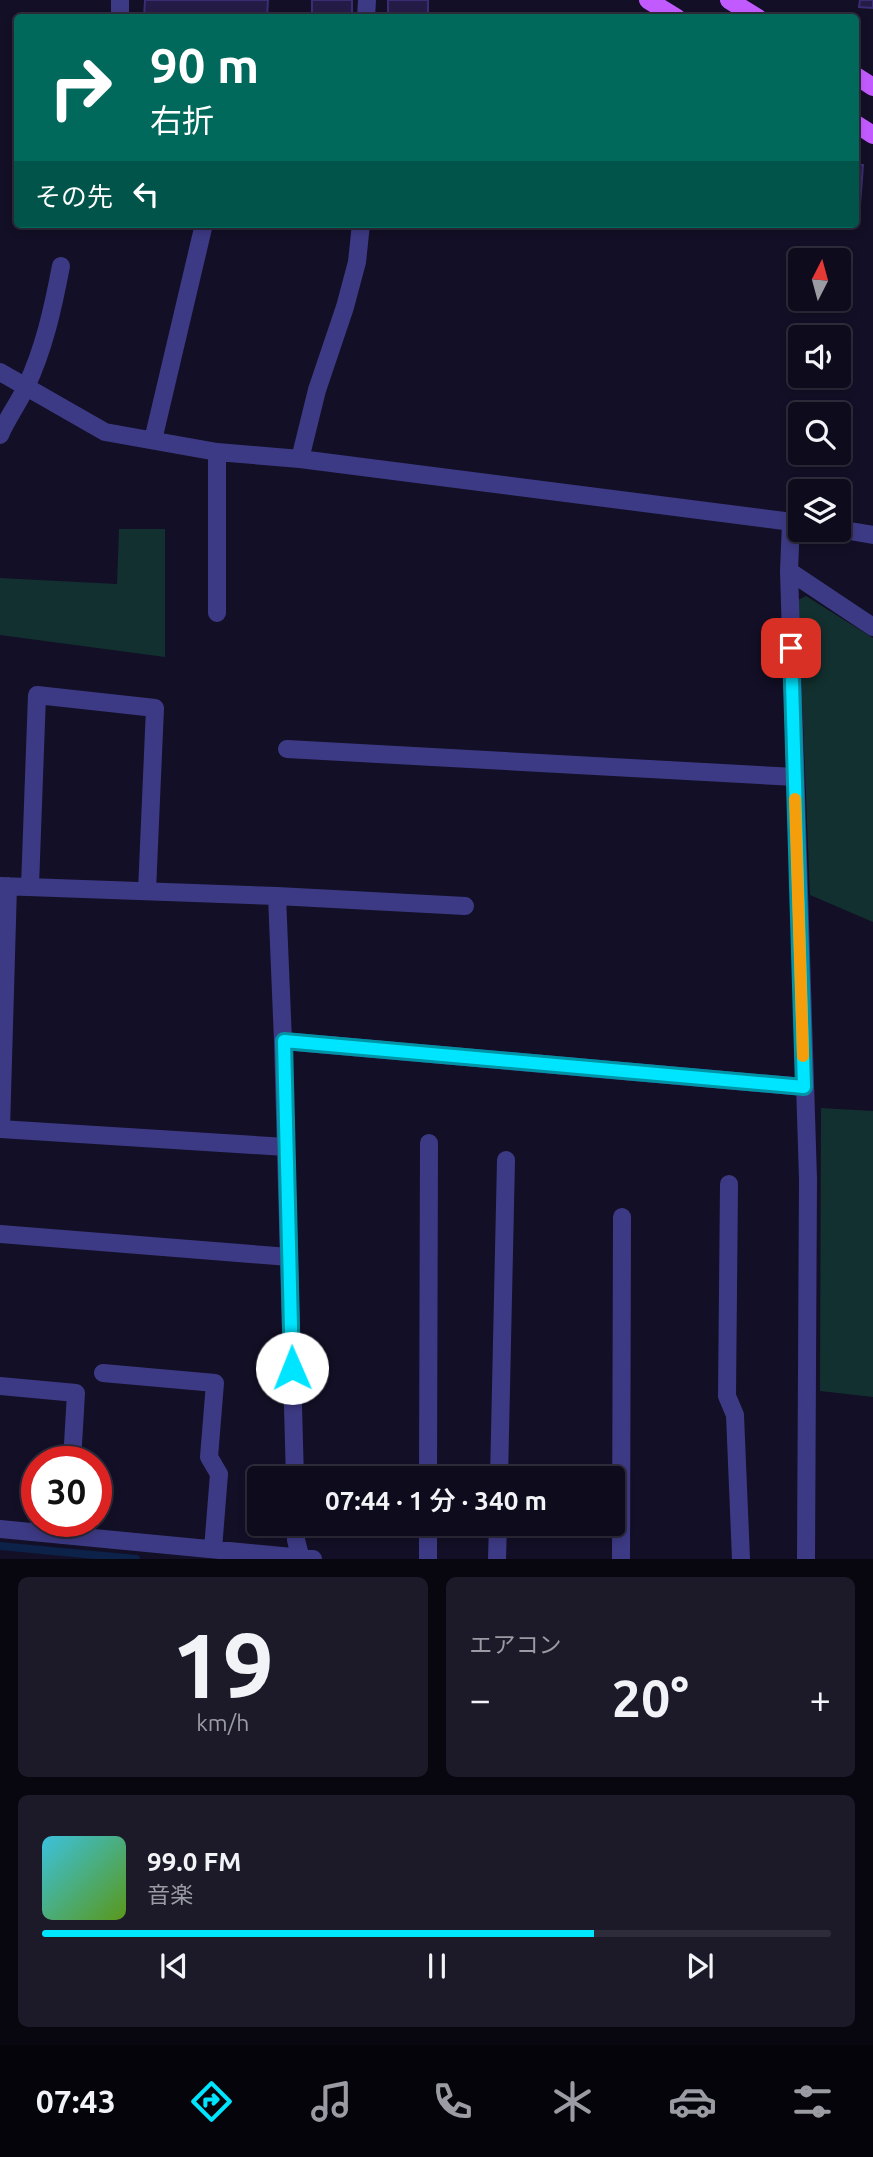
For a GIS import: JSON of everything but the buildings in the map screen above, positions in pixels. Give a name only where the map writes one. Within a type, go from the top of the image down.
[{"type":"main road","points":[[648,0],[671,14]]},
{"type":"main road","points":[[729,0],[752,14]]},
{"type":"street","points":[[153,440],[203,228]]},
{"type":"street","points":[[300,459],[317,390],[357,262],[361,228]]},
{"type":"street","points":[[0,435],[26,388],[50,326],[61,266]]},
{"type":"street","points":[[0,372],[105,432],[217,453],[300,459],[788,522]]},
{"type":"street","points":[[217,453],[217,613]]},
{"type":"street","points":[[851,531],[873,535]]},
{"type":"street","points":[[793,542],[789,571],[808,1179],[806,1559]]},
{"type":"street","points":[[789,571],[873,626]]},
{"type":"street","points":[[30,886],[37,695],[155,708],[147,891]]},
{"type":"street","points":[[287,750],[795,777]]},
{"type":"street","points":[[286,1147],[1,1129],[4,886],[465,906]]},
{"type":"street","points":[[276,896],[284,1041],[295,1466]]},
{"type":"street","points":[[284,1041],[804,1087]]},
{"type":"street","points":[[428,1466],[429,1143]]},
{"type":"street","points":[[499,1466],[506,1160]]},
{"type":"street","points":[[729,1184],[727,1395],[735,1416],[741,1559]]},
{"type":"street","points":[[621,1559],[622,1217]]},
{"type":"street","points":[[0,1234],[289,1257]]},
{"type":"street","points":[[103,1373],[215,1382],[209,1457],[219,1474],[212,1549]]},
{"type":"street","points":[[0,1385],[76,1393],[73,1446]]},
{"type":"street","points":[[0,1529],[21,1529]]},
{"type":"street","points":[[112,1535],[212,1549],[305,1558]]},
{"type":"street","points":[[296,1536],[305,1558]]},
{"type":"street","points":[[428,1536],[428,1559]]},
{"type":"street","points":[[497,1559],[498,1536]]},
{"type":"green space","points":[[119,529],[165,529],[165,657],[0,635],[0,578],[117,584]]},
{"type":"green space","points":[[806,596],[873,638],[873,922],[810,895],[798,600]]},
{"type":"green space","points":[[821,1108],[873,1111],[873,1397],[820,1391]]},
{"type":"waterway","points":[[0,1546],[136,1559]]},
{"type":"slow traffic","points":[[795,799],[803,1056]]},
{"type":"route","points":[[292,1368],[284,1041],[804,1087],[791,648]]}]
